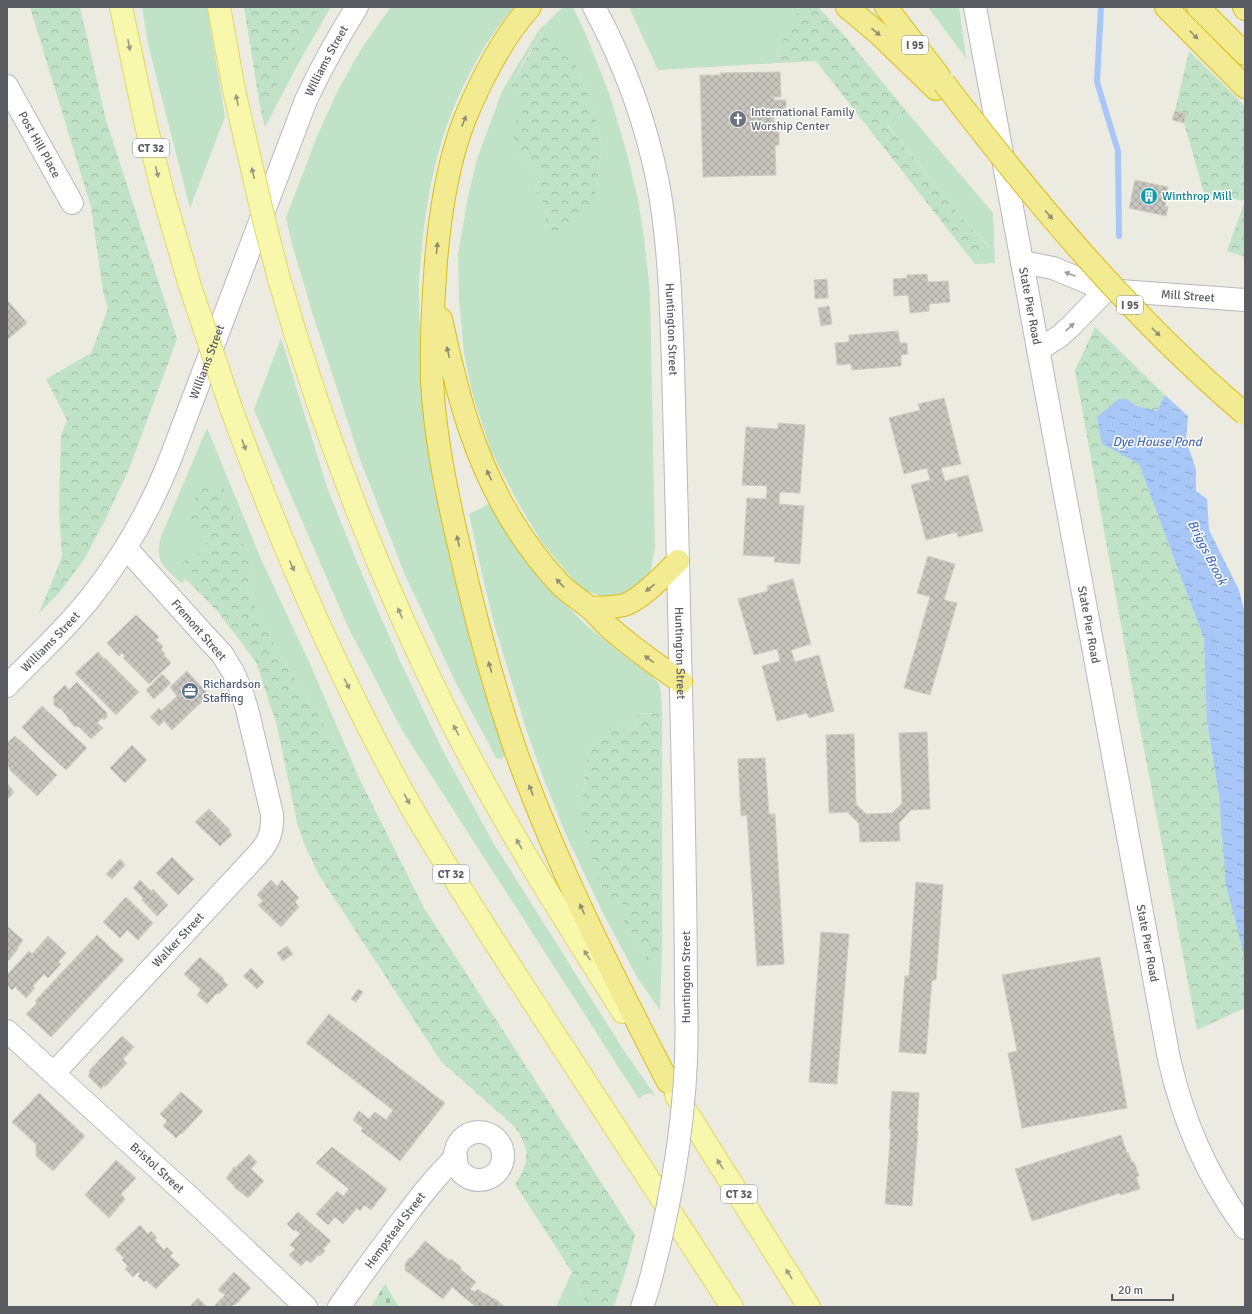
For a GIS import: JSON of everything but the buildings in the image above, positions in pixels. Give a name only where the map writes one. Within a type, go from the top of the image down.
[{"type":"highway","points":[[847,7],[940,86]]},
{"type":"highway","name":"I 95","points":[[886,7],[940,86],[1098,271],[1193,368],[1245,414]]},
{"type":"highway","points":[[1166,7],[1245,87]]},
{"type":"highway","points":[[1198,7],[1245,54]]},
{"type":"highway","points":[[528,9],[500,48],[481,84],[463,123],[450,166],[442,208],[434,287],[432,364],[438,436],[456,536],[473,606],[490,669],[515,748],[537,806],[593,932],[668,1082]]},
{"type":"highway","points":[[434,287],[452,370],[468,427],[480,457],[501,501],[516,526],[536,556],[559,584],[576,599],[590,608],[607,626],[629,644],[681,682]]},
{"type":"highway","points":[[590,608],[616,607],[625,605],[658,580],[678,561]]},
{"type":"main road","name":"CT 32","points":[[121,7],[146,125],[164,197],[190,286],[231,408],[282,542],[310,607],[362,713],[410,803],[463,893],[732,1307]]},
{"type":"main road","name":"CT 32","points":[[219,7],[234,90],[279,279],[315,398],[342,473],[388,586],[429,676],[471,760],[527,858],[567,924],[809,1307]]},
{"type":"street","name":"Williams Street","points":[[7,686],[69,623],[91,598],[126,548],[145,516],[159,487],[306,100],[325,62],[357,7]]},
{"type":"street","name":"Huntington Street","points":[[594,7],[618,58],[639,114],[652,158],[664,216],[672,310],[685,877],[686,1002],[684,1087],[677,1151],[667,1213],[645,1298]]},
{"type":"street","name":"State Pier Road","points":[[975,7],[1169,1059],[1175,1085],[1193,1138],[1214,1182],[1245,1228]]},
{"type":"street","name":"Post Hill Place","points":[[7,86],[72,203]]},
{"type":"street","name":"Mill Street","points":[[1022,262],[1064,272],[1106,290],[1245,300]]},
{"type":"street","points":[[1038,350],[1060,336],[1106,290]]},
{"type":"street","name":"Fremont Street","points":[[126,548],[222,654],[233,672],[247,709],[267,794]]},
{"type":"street","name":"Walker Street","points":[[54,1073],[265,846],[269,838],[272,822],[267,794]]},
{"type":"street","name":"Bristol Street","points":[[7,1031],[306,1307]]},
{"type":"street","name":"Hempstead Street","points":[[339,1307],[427,1188],[440,1172],[456,1158]]},
{"type":"green space","points":[[30,7],[80,7],[106,120],[177,339],[129,469],[107,516],[85,558],[60,592],[39,613],[62,557],[59,512],[61,435],[67,420],[46,379],[91,353],[108,309],[103,291],[91,207]]},
{"type":"green space","points":[[142,7],[207,7],[225,117],[190,208],[148,44]]},
{"type":"green space","points":[[244,7],[320,7],[291,55],[262,116],[259,100]]},
{"type":"green space","points":[[319,7],[331,7],[298,64],[265,127],[262,116],[302,34]]},
{"type":"green space","points":[[391,7],[514,7],[488,41],[477,60],[466,80],[449,121],[436,162],[429,193],[423,235],[419,285],[420,332],[424,380],[449,544],[472,647],[506,754],[501,759],[497,759],[456,683],[405,575],[361,462],[313,315],[286,218],[318,134],[338,90],[363,46]]},
{"type":"green space","points":[[563,7],[573,7],[609,93],[626,150],[638,200],[644,237],[650,293],[655,548],[650,574],[638,588],[620,596],[601,596],[584,590],[543,544],[520,506],[491,451],[472,392],[464,353],[459,299],[458,254],[468,197],[477,159],[503,89],[539,30]],"holes":[[[542,34],[575,63],[594,110],[602,143],[597,189],[545,231],[547,209],[535,190],[540,175],[514,151],[514,124],[524,114],[511,84]]]},
{"type":"green space","points":[[629,7],[798,7],[797,20],[794,28],[779,45],[778,63],[658,70]]},
{"type":"green space","points":[[798,7],[819,8],[843,34],[906,111],[887,125],[961,217],[989,247],[975,264],[816,61],[778,63],[779,44],[793,28]]},
{"type":"green space","points":[[928,7],[959,7],[966,58]]},
{"type":"green space","points":[[542,34],[566,47],[575,63],[594,110],[602,143],[597,189],[589,214],[563,229],[545,232],[547,209],[535,190],[540,175],[514,151],[514,123],[523,114],[511,84]]},
{"type":"green space","points":[[1189,51],[1245,106],[1245,201],[1204,193],[1184,123],[1186,113],[1175,111]]},
{"type":"green space","points":[[906,111],[993,213],[995,265],[994,263],[975,264],[989,246],[961,217],[887,124]]},
{"type":"green space","points":[[1245,201],[1245,257],[1227,251]]},
{"type":"green space","points":[[1095,327],[1165,395],[1157,411],[1137,406],[1126,399],[1119,399],[1114,404],[1102,444],[1139,464],[1204,639],[1207,722],[1245,962],[1245,1008],[1197,1030],[1133,691],[1075,370]]},
{"type":"green space","points":[[281,338],[328,490],[362,574],[401,663],[442,749],[494,844],[621,1046],[656,1097],[650,1093],[643,1095],[639,1099],[402,730],[348,627],[254,410]]},
{"type":"green space","points":[[207,428],[261,559],[310,664],[360,780],[279,654],[247,590],[252,570],[210,547],[183,563],[186,579],[181,583],[161,562],[159,556],[159,543],[162,534]]},
{"type":"green space","points":[[222,483],[252,570],[247,590],[279,654],[360,780],[424,908],[635,1235],[629,1260],[614,1307],[587,1307],[572,1272],[515,1184],[526,1162],[526,1149],[520,1135],[515,1127],[441,1061],[319,875],[304,843],[297,822],[277,726],[256,662],[219,613],[186,579],[182,563],[210,547],[190,524],[196,491]]},
{"type":"green space","points":[[491,503],[551,590],[586,625],[651,675],[659,684],[662,713],[638,714],[634,730],[617,725],[594,741],[588,750],[581,815],[624,903],[624,925],[649,963],[662,953],[660,1010],[638,979],[602,911],[567,837],[526,729],[495,627],[469,514]]},
{"type":"green space","points":[[662,713],[662,953],[649,963],[624,925],[624,904],[610,904],[597,876],[581,815],[588,750],[594,741],[607,730],[617,725],[634,730],[638,714]]},
{"type":"green space","points":[[572,1272],[587,1307],[556,1307]]},
{"type":"green space","points":[[385,1284],[399,1307],[371,1307]]},
{"type":"water","name":"Dye House Pond","points":[[1165,395],[1188,416],[1186,440],[1196,469],[1196,491],[1207,499],[1209,530],[1239,590],[1245,614],[1245,962],[1226,885],[1219,796],[1207,722],[1204,639],[1139,464],[1102,444],[1097,417],[1119,399],[1126,399],[1137,406],[1157,411]]},
{"type":"waterway","points":[[1101,7],[1097,82],[1118,151],[1119,236]]},
{"type":"place","name":"International Family Worship Center","points":[[738,119]]},
{"type":"place","name":"Winthrop Mill","points":[[1149,196]]},
{"type":"place","name":"Richardson Staffing","points":[[190,691]]},
{"type":"water label","name":"Briggs Brook","points":[[1208,552]]}]
